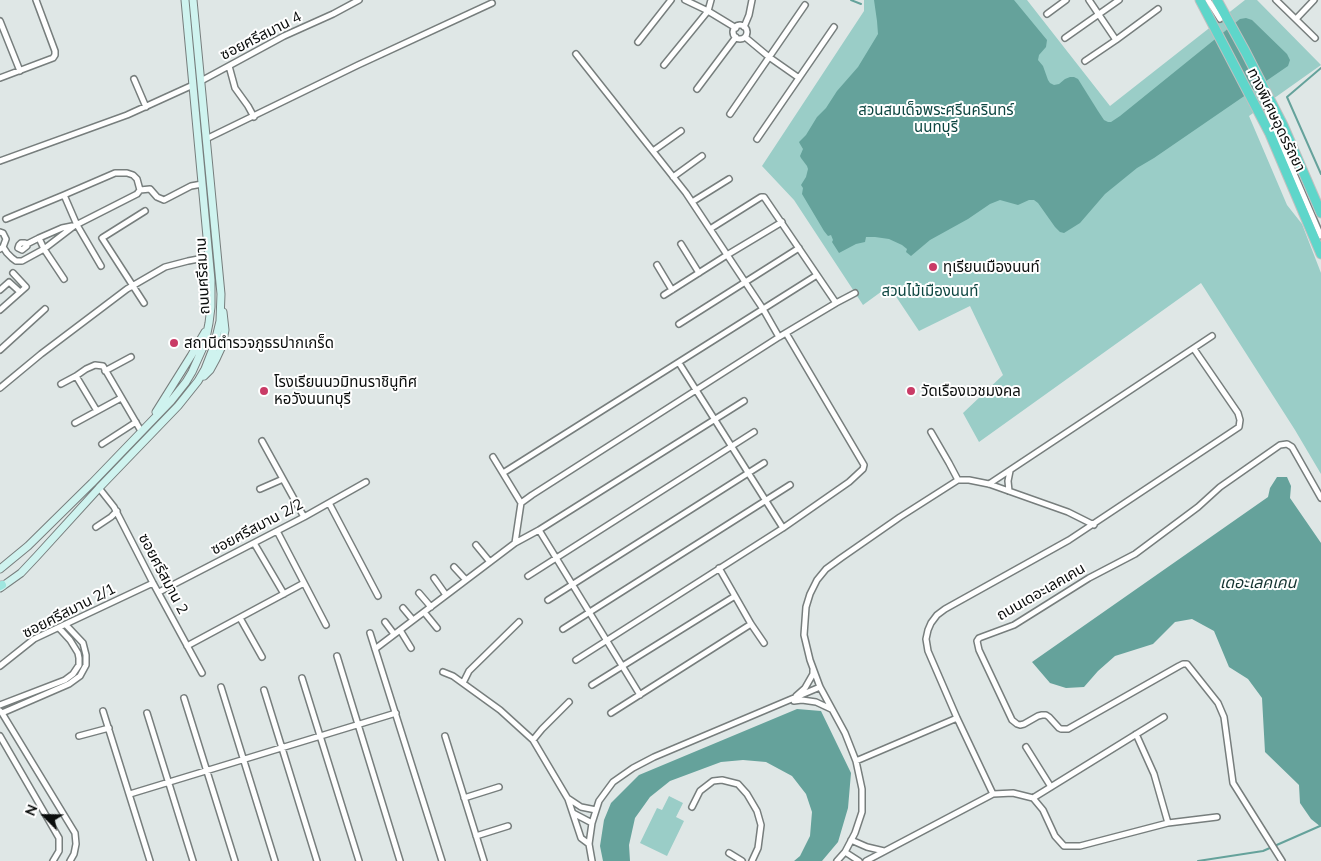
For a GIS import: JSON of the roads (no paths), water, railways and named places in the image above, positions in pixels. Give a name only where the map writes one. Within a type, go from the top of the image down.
[{"type":"highway","name":"ทางพิเศษอุดรรัถยา","points":[[1200,0],[1270,134],[1321,254]]},
{"type":"highway","name":"ทางพิเศษอุดรรัถยา","points":[[1217,0],[1283,125],[1321,213]]},
{"type":"main road","name":"ถนนศรีสมาน","points":[[142,432],[191,356],[210,322],[211,293],[186,0]]},
{"type":"main road","name":"ถนนศรีสมาน","points":[[99,488],[210,370],[224,337],[193,0]]},
{"type":"main road","points":[[0,569],[28,546],[142,432]]},
{"type":"main road","points":[[1,586],[38,556],[99,488]]},
{"type":"street","points":[[0,78],[53,58],[55,55],[36,0]]},
{"type":"street","name":"ซอยศรีสมาน 4","points":[[200,81],[284,36],[334,14],[360,0]]},
{"type":"street","points":[[638,42],[671,0]]},
{"type":"street","points":[[685,0],[736,28],[744,27]]},
{"type":"street","points":[[664,66],[708,11],[711,0]]},
{"type":"street","points":[[744,27],[752,0]]},
{"type":"street","points":[[1048,14],[1066,0]]},
{"type":"street","points":[[1089,0],[1116,40]]},
{"type":"street","points":[[1065,38],[1120,0]]},
{"type":"street","points":[[1208,0],[1220,19]]},
{"type":"street","points":[[1276,0],[1315,38]]},
{"type":"street","points":[[1296,19],[1314,0]]},
{"type":"street","points":[[206,139],[358,65],[492,4]]},
{"type":"street","points":[[730,114],[805,4]]},
{"type":"street","points":[[1085,61],[1158,9]]},
{"type":"street","points":[[0,20],[20,71]]},
{"type":"street","points":[[744,27],[747,32],[745,37]]},
{"type":"street","points":[[757,139],[834,27]]},
{"type":"street","points":[[736,28],[734,32],[736,37]]},
{"type":"street","points":[[736,37],[740,39],[745,37]]},
{"type":"street","points":[[698,90],[736,37]]},
{"type":"street","points":[[745,37],[799,78]]},
{"type":"street","points":[[576,54],[692,202],[763,309],[779,337]]},
{"type":"street","points":[[229,66],[235,88],[254,117]]},
{"type":"street","points":[[134,79],[146,107]]},
{"type":"street","points":[[0,161],[125,116],[193,85]]},
{"type":"street","points":[[1267,111],[1321,236]]},
{"type":"street","points":[[653,151],[681,131]]},
{"type":"street","points":[[673,177],[702,156]]},
{"type":"street","points":[[6,219],[115,173],[124,172],[135,177],[138,192]]},
{"type":"street","points":[[692,202],[729,179]]},
{"type":"street","points":[[138,192],[141,195],[148,188],[164,200],[191,186],[202,184]]},
{"type":"street","points":[[0,232],[6,239],[2,248],[16,261],[22,261],[44,249],[75,225],[138,192]]},
{"type":"street","points":[[64,195],[75,225],[100,266]]},
{"type":"street","points":[[710,228],[763,196],[836,302]]},
{"type":"street","points":[[144,303],[102,238],[145,211]]},
{"type":"street","points":[[664,295],[782,222]]},
{"type":"street","points":[[28,244],[62,228],[75,225]]},
{"type":"street","points":[[39,238],[64,279]]},
{"type":"street","points":[[681,244],[699,273]]},
{"type":"street","points":[[678,324],[799,248]]},
{"type":"street","points":[[0,388],[41,354],[132,286],[165,267],[188,260],[208,257]]},
{"type":"street","points":[[657,265],[672,290]]},
{"type":"street","points":[[0,310],[26,287],[13,273]]},
{"type":"street","points":[[503,473],[817,275]]},
{"type":"street","points":[[0,290],[9,282],[20,292]]},
{"type":"street","points":[[522,503],[779,337],[836,302],[855,293]]},
{"type":"street","points":[[0,349],[45,309]]},
{"type":"street","points":[[576,660],[783,528],[862,471],[864,467],[786,333]]},
{"type":"street","points":[[989,484],[1212,336]]},
{"type":"street","points":[[993,794],[928,651],[926,639],[931,623],[945,609],[1094,525],[1239,427],[1240,420],[1238,414],[1194,349]]},
{"type":"street","points":[[105,371],[131,356]]},
{"type":"street","points":[[679,363],[783,528]]},
{"type":"street","points":[[61,384],[95,365],[103,366],[142,432]]},
{"type":"street","points":[[76,376],[97,411]]},
{"type":"street","points":[[75,423],[121,398]]},
{"type":"street","points":[[375,649],[515,543],[539,530],[744,401]]},
{"type":"street","points":[[102,444],[136,422]]},
{"type":"street","points":[[528,576],[754,432]]},
{"type":"street","points":[[930,432],[958,480]]},
{"type":"street","points":[[262,440],[304,517]]},
{"type":"street","name":"ถนนเดอะเลคเคน","points":[[1282,861],[1233,783],[1224,717],[1218,703],[1187,664],[1179,666],[1073,726],[1061,730],[1046,715],[1038,716],[1020,725],[1012,720],[977,642],[979,638],[1014,625],[1089,578],[1135,554],[1198,507],[1220,487],[1280,445],[1287,444],[1292,447],[1321,498]]},
{"type":"street","points":[[493,457],[522,503],[515,543]]},
{"type":"street","points":[[548,600],[764,463]]},
{"type":"street","points":[[1009,491],[1008,477],[1010,470]]},
{"type":"street","points":[[260,489],[283,479]]},
{"type":"street","points":[[837,861],[845,852],[855,833],[862,812],[862,789],[856,761],[845,733],[820,687],[804,635],[806,607],[816,580],[826,569],[841,558],[958,480],[970,480],[989,484],[1068,512],[1094,525]]},
{"type":"street","name":"ซอยศรีสมาน 2/2","points":[[159,592],[304,517],[366,482]]},
{"type":"street","points":[[562,629],[790,484]]},
{"type":"street","name":"ซอยศรีสมาน 2","points":[[99,488],[117,511],[153,583],[202,673]]},
{"type":"street","points":[[329,503],[378,596]]},
{"type":"street","points":[[96,527],[117,511]]},
{"type":"street","points":[[539,530],[640,695]]},
{"type":"street","points":[[277,531],[326,625]]},
{"type":"street","points":[[254,543],[284,594]]},
{"type":"street","points":[[476,545],[490,562]]},
{"type":"street","points":[[454,567],[466,580]]},
{"type":"street","points":[[719,568],[764,643]]},
{"type":"street","points":[[434,578],[446,595]]},
{"type":"street","name":"ซอยศรีสมาน 2/1","points":[[0,666],[34,639],[153,583]]},
{"type":"street","points":[[187,646],[304,583]]},
{"type":"street","points":[[419,592],[430,607]]},
{"type":"street","points":[[592,685],[735,596]]},
{"type":"street","points":[[403,608],[413,620]]},
{"type":"street","points":[[424,612],[437,628]]},
{"type":"street","points":[[240,618],[262,657]]},
{"type":"street","points":[[385,622],[394,634]]},
{"type":"street","points":[[463,683],[469,671],[519,622]]},
{"type":"street","points":[[612,713],[751,624]]},
{"type":"street","points":[[0,705],[60,685],[69,684],[80,676],[86,665],[83,643],[66,625]]},
{"type":"street","points":[[58,628],[70,640],[79,658],[79,665],[73,674],[60,685],[1,712],[75,833],[76,844],[70,861]]},
{"type":"street","points":[[400,630],[411,648]]},
{"type":"street","points":[[370,633],[442,861]]},
{"type":"street","points":[[337,656],[400,861]]},
{"type":"street","points":[[790,701],[805,688],[813,674],[813,669]]},
{"type":"street","points":[[443,672],[453,676],[500,710],[533,740],[568,799],[581,838],[589,844]]},
{"type":"street","points":[[302,678],[359,861]]},
{"type":"street","points":[[221,687],[275,861]]},
{"type":"street","points":[[592,861],[589,844],[592,823],[600,801],[614,782],[633,768],[820,687]]},
{"type":"street","points":[[264,690],[317,861]]},
{"type":"street","points":[[184,698],[234,861]]},
{"type":"street","points":[[790,701],[816,702],[832,709]]},
{"type":"street","points":[[533,740],[570,702]]},
{"type":"street","points":[[103,711],[150,861]]},
{"type":"street","points":[[147,713],[193,861]]},
{"type":"street","points":[[130,794],[396,713]]},
{"type":"street","points":[[1032,798],[1164,717]]},
{"type":"street","points":[[856,761],[957,718]]},
{"type":"street","points":[[79,736],[109,728]]},
{"type":"street","points":[[1136,734],[1154,774],[1168,823]]},
{"type":"street","points":[[0,736],[59,838],[59,851],[53,861]]},
{"type":"street","points":[[445,736],[484,861]]},
{"type":"street","points":[[1026,747],[1051,787]]},
{"type":"street","points":[[692,807],[700,791],[713,781],[722,780],[738,784],[747,794],[757,811],[761,825],[758,848],[752,861]]},
{"type":"street","points":[[464,798],[499,787]]},
{"type":"street","points":[[866,861],[993,794],[1013,793],[1032,798],[1043,810],[1055,836],[1064,846],[1080,846],[1168,823],[1217,817]]},
{"type":"street","points":[[568,799],[581,807],[596,810]]},
{"type":"street","points":[[573,812],[592,823]]},
{"type":"street","points":[[476,836],[508,826]]},
{"type":"street","points":[[851,840],[866,847],[884,851]]},
{"type":"street","points":[[845,852],[858,861]]},
{"type":"street","points":[[729,853],[742,861]]},
{"type":"water","name":"สวนสมเด็จพระศรีนครินทร์ นนทบุรี","points":[[874,0],[1014,0],[1047,40],[1046,47],[1039,55],[1038,60],[1043,66],[1050,83],[1054,85],[1059,84],[1070,77],[1078,79],[1104,120],[1108,122],[1120,116],[1240,19],[1252,20],[1287,54],[1290,60],[1288,66],[1137,168],[1105,194],[1080,223],[1064,233],[1055,227],[1034,200],[1018,205],[1000,200],[930,240],[911,256],[902,245],[889,239],[875,237],[866,237],[865,242],[856,244],[839,253],[832,242],[831,235],[828,236],[824,231],[802,194],[803,188],[801,185],[808,169],[800,156],[803,149],[799,142],[837,91],[858,67],[878,34]]},
{"type":"water","name":"เดอะเลคเคน","points":[[1277,477],[1287,477],[1291,486],[1290,498],[1321,543],[1321,827],[1311,819],[1300,803],[1299,785],[1265,752],[1262,698],[1248,679],[1229,667],[1214,631],[1192,619],[1175,622],[1153,644],[1115,656],[1084,687],[1066,688],[1050,683],[1032,662],[1268,497],[1270,488]]},
{"type":"water","points":[[797,709],[821,711],[851,773],[848,808],[838,842],[822,861],[794,861],[800,856],[810,836],[812,812],[806,794],[792,776],[766,762],[743,760],[721,762],[670,781],[650,797],[635,818],[629,845],[630,861],[603,861],[600,846],[604,820],[611,803],[639,775]]},
{"type":"waterway","points":[[851,0],[861,4]]},
{"type":"waterway","points":[[1321,68],[1287,97],[1321,174]]},
{"type":"waterway","points":[[1198,861],[1263,851],[1320,826]]},
{"type":"place","name":"ทุเรียนเมืองนนท์","points":[[933,267]]},
{"type":"place","name":"สถานีตำรวจภูธรปากเกร็ด","points":[[174,343]]},
{"type":"place","name":"โรงเรียนนวมิทนราชินูทิศ หอวังนนทบุรี","points":[[264,391]]},
{"type":"place","name":"วัดเรืองเวชมงคล","points":[[911,391]]},
{"type":"park label","name":"สวนไม้เมืองนนท์","points":[[930,291]]}]
